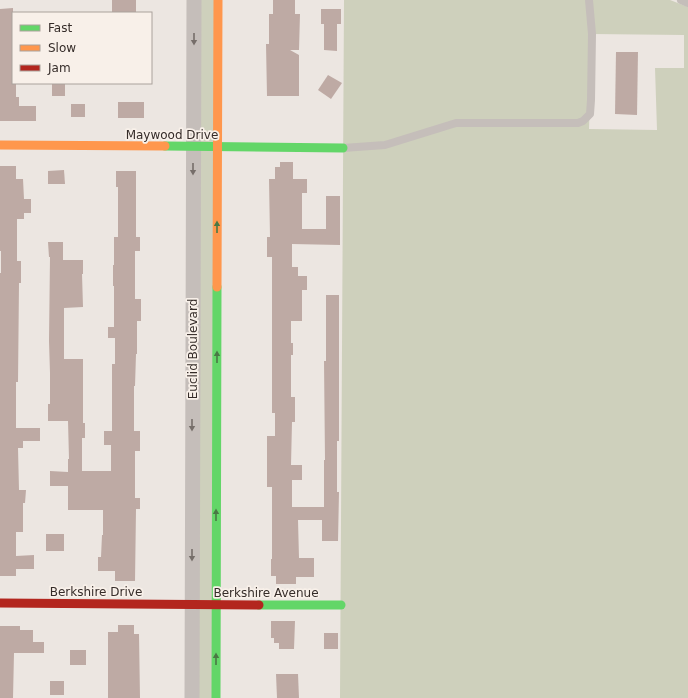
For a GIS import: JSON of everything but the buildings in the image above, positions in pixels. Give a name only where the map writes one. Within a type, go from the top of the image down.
[{"type":"street","name":"Euclid Boulevard","points":[[192,698],[194,0]]},
{"type":"street","name":"Euclid Boulevard","points":[[216,698],[218,0]]},
{"type":"street","name":"Maywood Drive","points":[[0,145],[343,148]]},
{"type":"street","points":[[193,375],[217,376]]},
{"type":"street","name":"Berkshire Drive","points":[[0,603],[192,604]]},
{"type":"street","name":"Berkshire Avenue","points":[[192,604],[341,605]]},
{"type":"lane","points":[[343,148],[385,145],[456,123],[578,123],[583,121],[590,114],[591,100],[592,34],[589,0]]},
{"type":"lane","points":[[681,0],[688,3]]},
{"type":"green space","points":[[194,0],[218,0],[216,698],[192,698]]},
{"type":"green space","points":[[344,0],[670,0],[688,7],[688,698],[340,698]],"holes":[[[592,34],[684,35],[684,68],[655,68],[657,130],[589,129]]]},
{"type":"traffic: fast","points":[[165,146],[343,148]]},
{"type":"traffic: fast","points":[[216,698],[217,287]]},
{"type":"traffic: fast","points":[[259,605],[341,605]]},
{"type":"traffic: slow","points":[[217,287],[218,0]]},
{"type":"traffic: slow","points":[[0,145],[165,146]]},
{"type":"traffic: jam","points":[[0,603],[259,605]]}]
